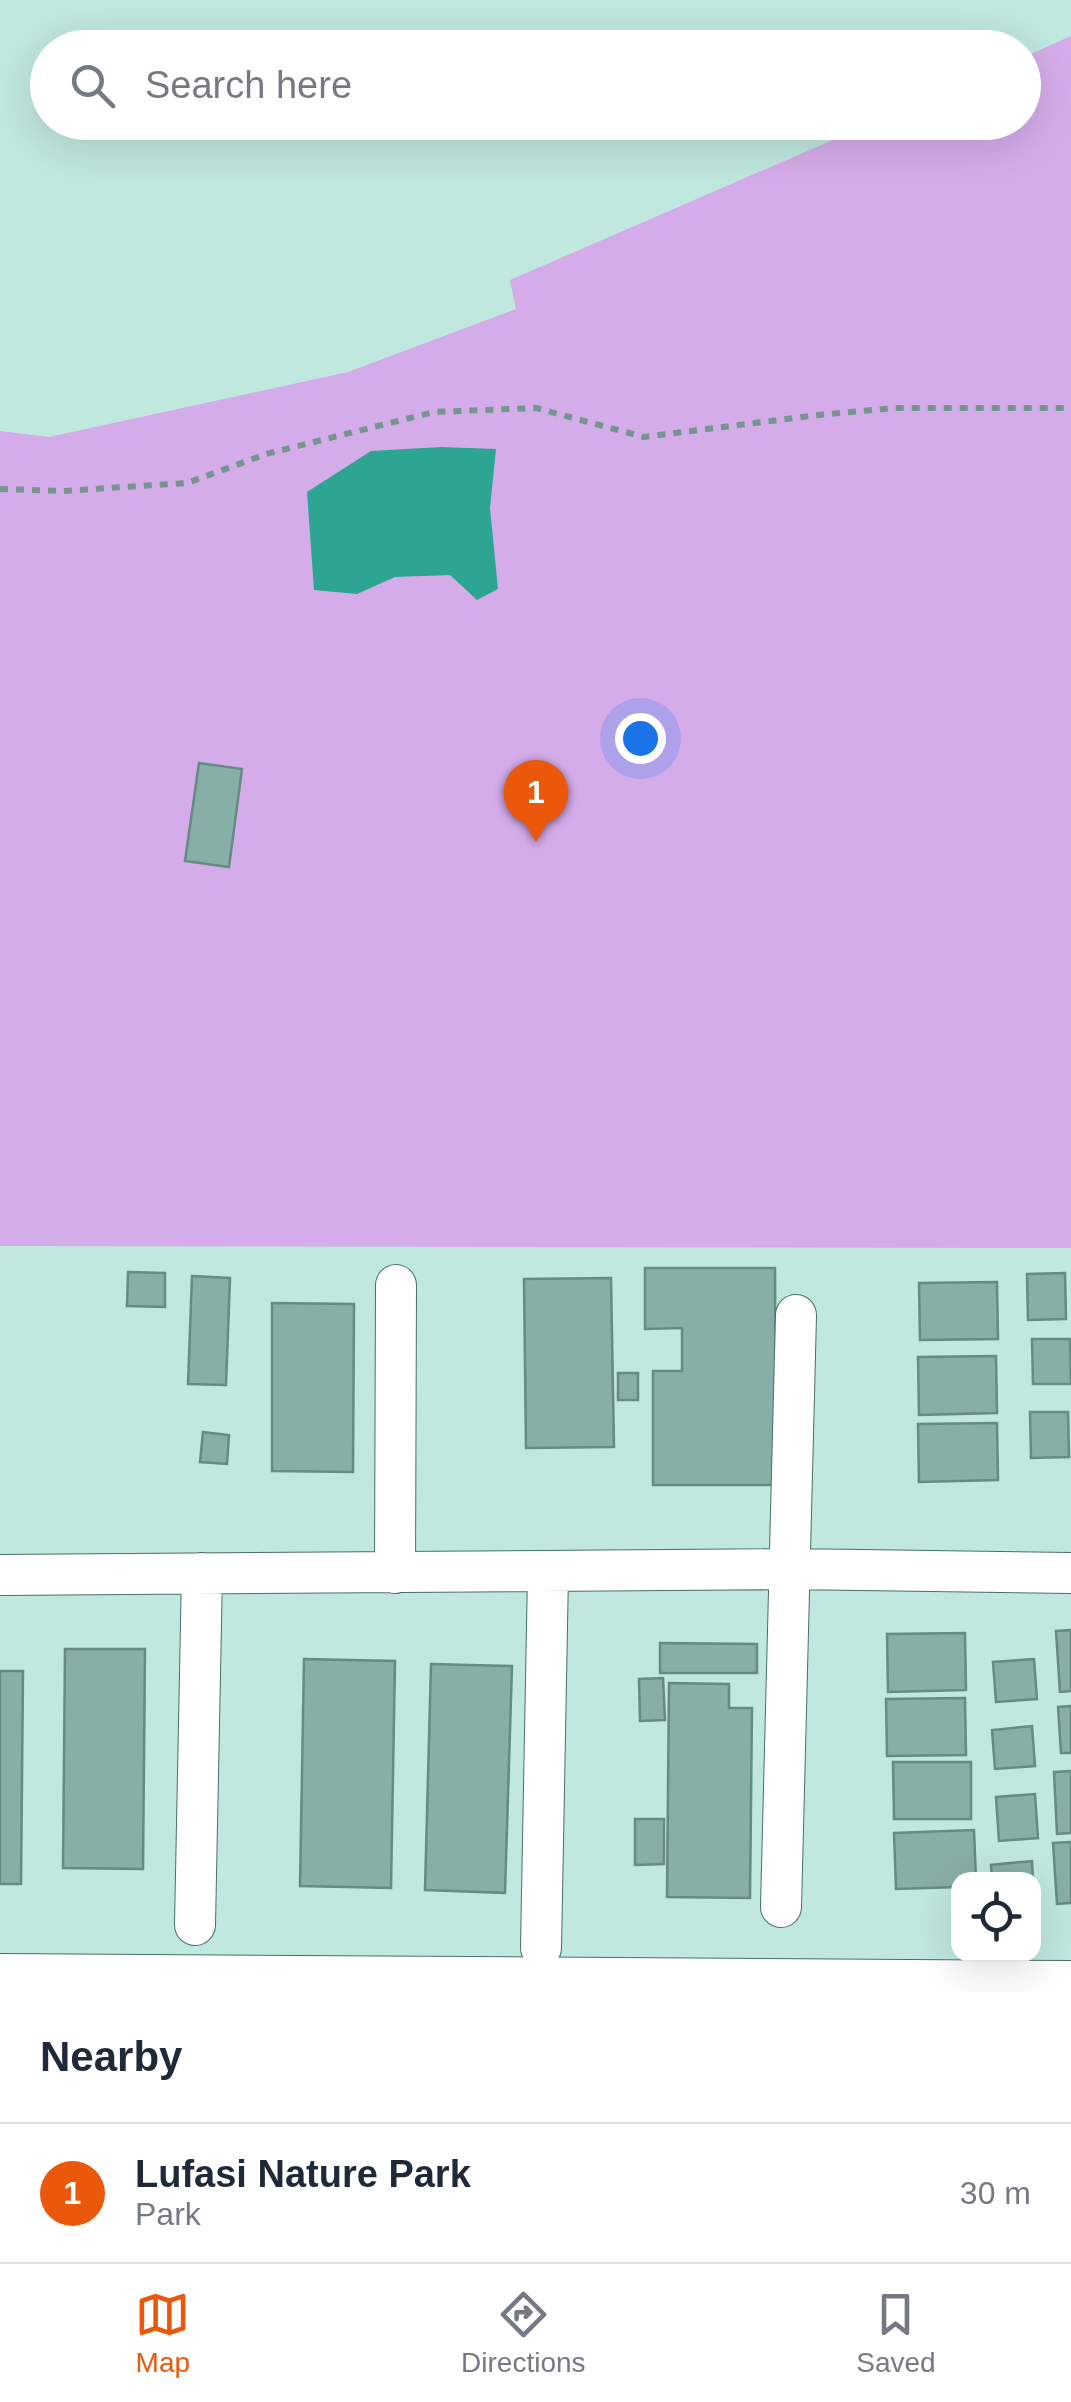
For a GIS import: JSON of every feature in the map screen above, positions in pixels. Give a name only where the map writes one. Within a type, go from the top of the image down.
[{"type":"street","points":[[395,1572],[396,1285]]},
{"type":"street","points":[[781,1907],[796,1315]]},
{"type":"street","points":[[0,1574],[791,1569],[1071,1573]]},
{"type":"street","points":[[540,1948],[548,1572]]},
{"type":"street","points":[[194,1926],[202,1573]]},
{"type":"street","points":[[0,1979],[1071,1986]]},
{"type":"path","points":[[0,489],[62,491],[186,483],[266,454],[434,412],[536,408],[644,437],[895,408],[1071,408]]},
{"type":"shaded area","points":[[1071,36],[1071,1248],[0,1246],[0,431],[49,437],[348,372],[516,309],[510,280],[833,140],[1041,140],[1041,49]]},
{"type":"shaded area","points":[[496,449],[490,508],[498,589],[477,600],[450,575],[395,577],[357,594],[314,590],[307,492],[371,451]]},
{"type":"building","points":[[199,763],[242,769],[229,867],[185,861]]},
{"type":"building","points":[[645,1268],[775,1268],[776,1485],[653,1485],[653,1371],[682,1371],[682,1328],[645,1329]]},
{"type":"building","points":[[128,1272],[165,1273],[165,1307],[127,1306]]},
{"type":"building","points":[[1065,1273],[1066,1319],[1028,1320],[1027,1274]]},
{"type":"building","points":[[192,1276],[230,1278],[226,1385],[188,1384]]},
{"type":"building","points":[[611,1278],[614,1447],[526,1448],[524,1279]]},
{"type":"building","points":[[997,1282],[998,1339],[920,1340],[919,1283]]},
{"type":"building","points":[[272,1303],[354,1304],[353,1472],[272,1471]]},
{"type":"building","points":[[1032,1339],[1070,1339],[1071,1384],[1033,1384]]},
{"type":"building","points":[[996,1356],[997,1413],[919,1415],[918,1357]]},
{"type":"building","points":[[618,1373],[638,1373],[638,1400],[618,1400]]},
{"type":"building","points":[[1030,1412],[1068,1412],[1069,1457],[1031,1458]]},
{"type":"building","points":[[997,1423],[998,1480],[919,1482],[918,1424]]},
{"type":"building","points":[[203,1432],[229,1435],[227,1464],[200,1462]]},
{"type":"building","points":[[1071,1630],[1071,1691],[1060,1692],[1056,1631]]},
{"type":"building","points":[[965,1633],[966,1690],[888,1692],[887,1634]]},
{"type":"building","points":[[660,1643],[757,1644],[757,1673],[660,1673]]},
{"type":"building","points":[[65,1649],[145,1649],[143,1869],[63,1868]]},
{"type":"building","points":[[304,1659],[395,1661],[391,1888],[300,1886]]},
{"type":"building","points":[[1034,1659],[1037,1699],[996,1702],[993,1662]]},
{"type":"building","points":[[431,1664],[512,1666],[505,1893],[425,1890]]},
{"type":"building","points":[[0,1671],[23,1671],[21,1884],[0,1884]]},
{"type":"building","points":[[663,1678],[665,1720],[640,1721],[639,1679]]},
{"type":"building","points":[[669,1683],[729,1684],[729,1708],[752,1708],[750,1898],[667,1897]]},
{"type":"building","points":[[965,1698],[966,1755],[887,1756],[886,1699]]},
{"type":"building","points":[[1071,1706],[1071,1753],[1061,1753],[1058,1707]]},
{"type":"building","points":[[1032,1726],[1035,1766],[995,1769],[992,1730]]},
{"type":"building","points":[[893,1762],[971,1762],[971,1819],[894,1819]]},
{"type":"building","points":[[1071,1771],[1071,1833],[1057,1834],[1054,1772]]},
{"type":"building","points":[[1035,1794],[1038,1838],[999,1841],[996,1797]]},
{"type":"building","points":[[635,1819],[664,1819],[664,1864],[635,1865]]},
{"type":"building","points":[[974,1830],[976,1872],[951,1872],[951,1887],[896,1889],[894,1833]]},
{"type":"building","points":[[1071,1842],[1071,1903],[1057,1904],[1053,1843]]},
{"type":"building","points":[[1032,1861],[1033,1872],[991,1872],[991,1865]]},
{"type":"place","name":"Lufasi Nature Park","points":[[536,842]]}]
